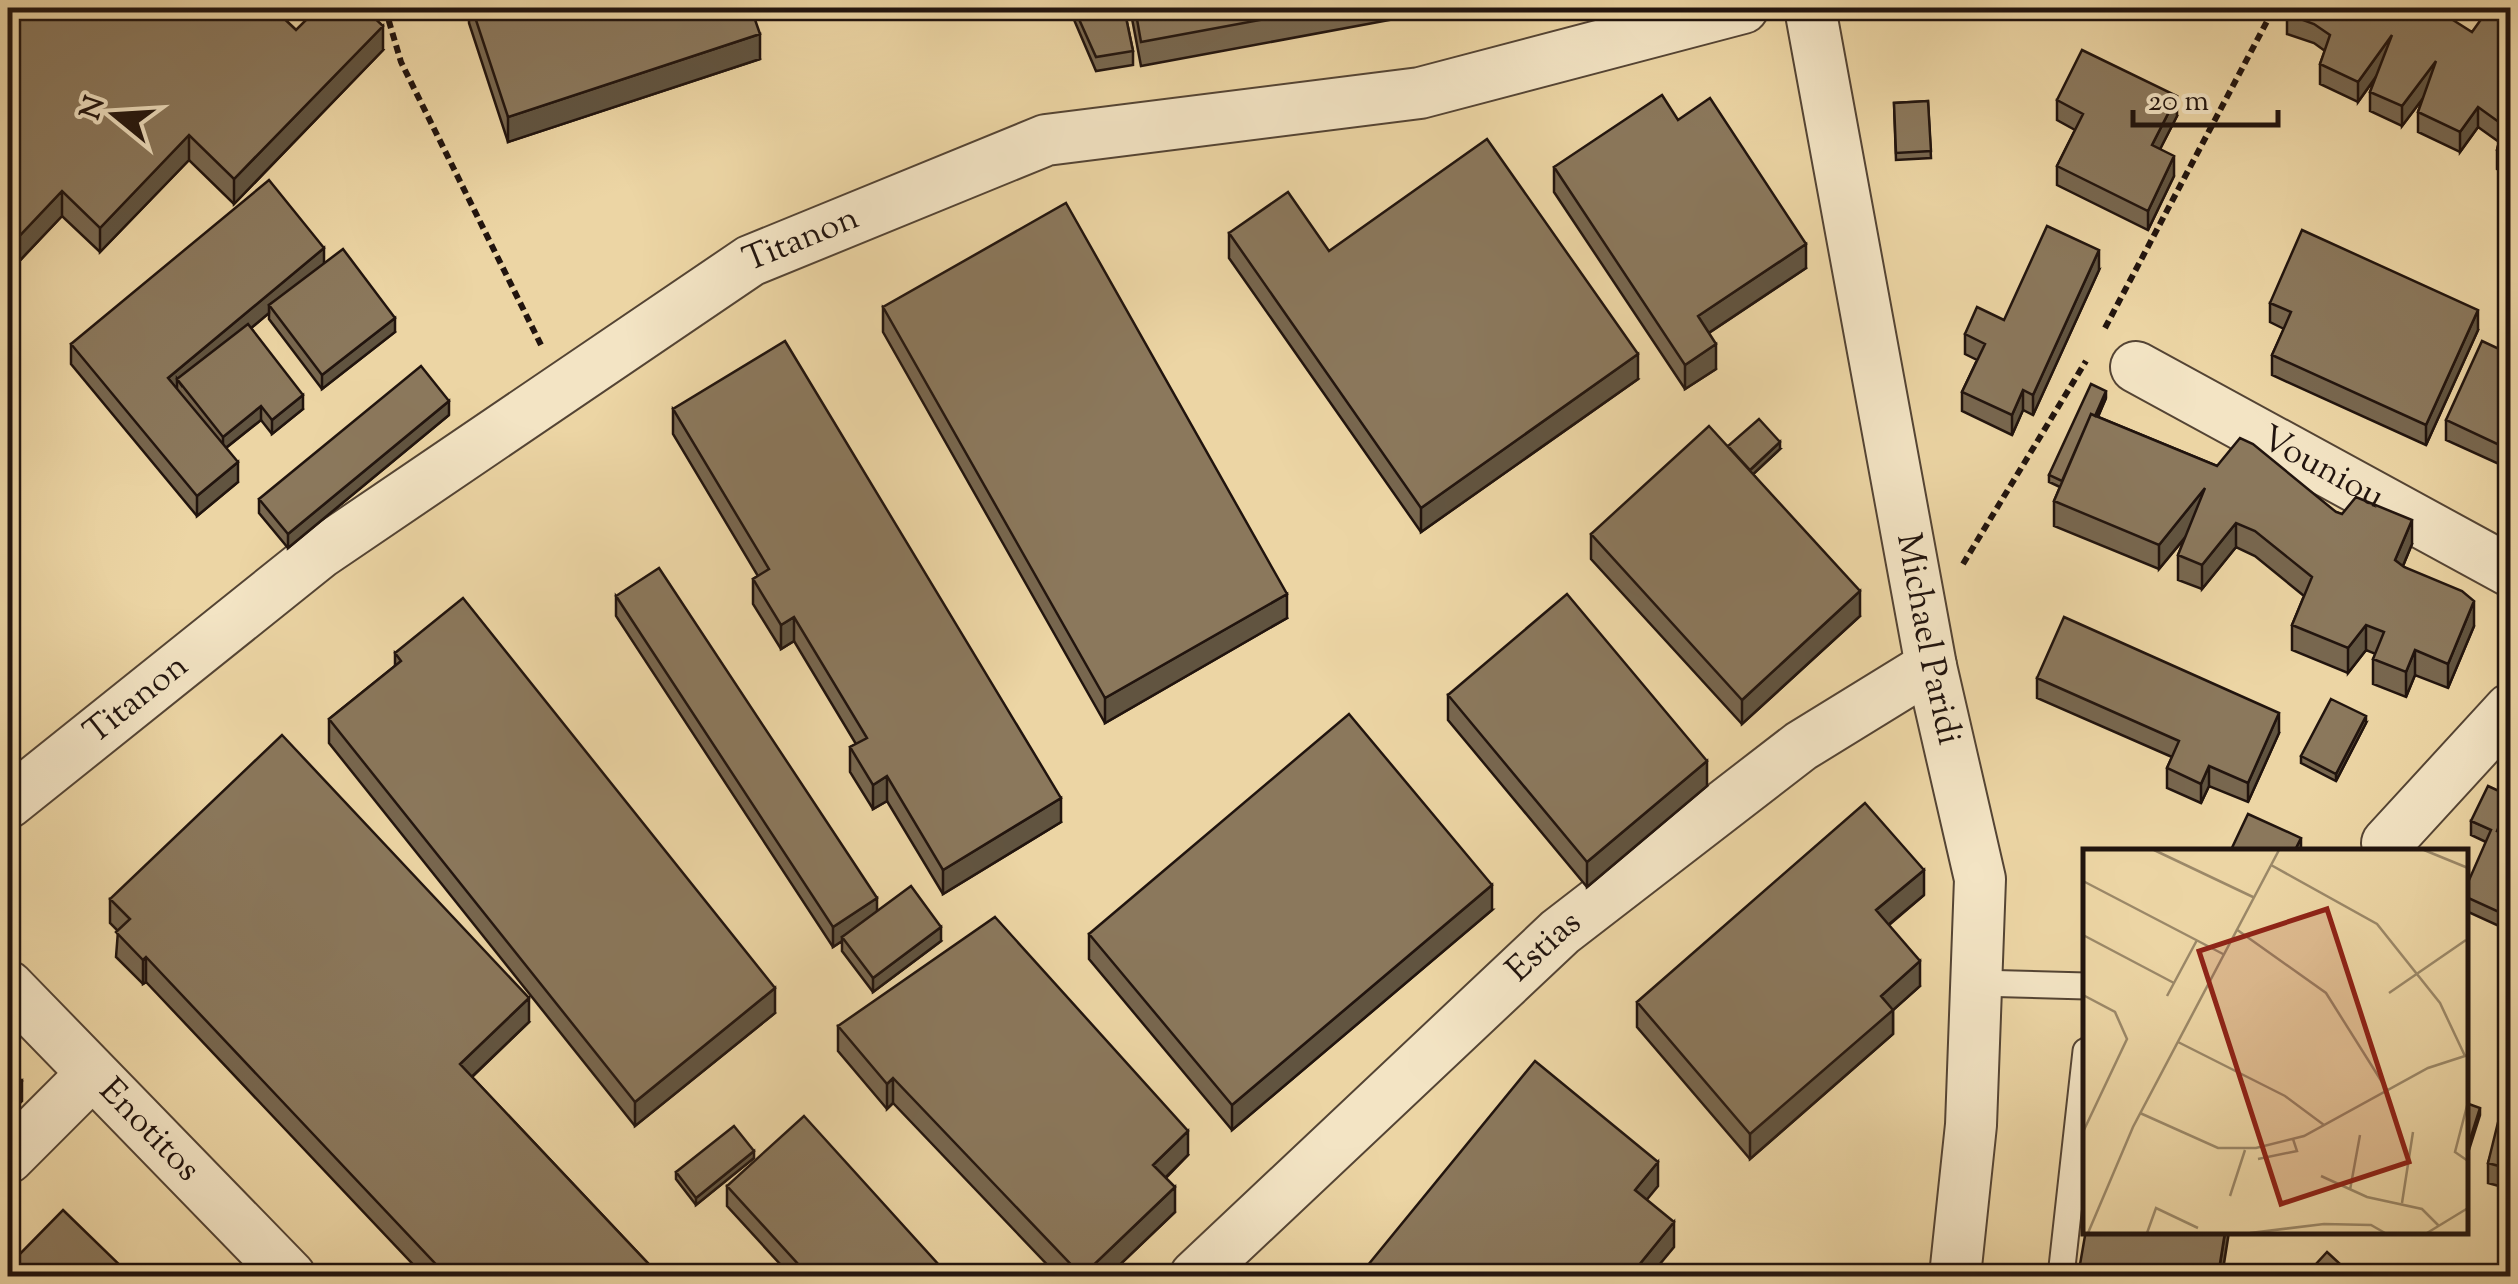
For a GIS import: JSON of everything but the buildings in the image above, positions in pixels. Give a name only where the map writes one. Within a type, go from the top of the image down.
[{"type":"street","name":"Titanon","points":[[8,803],[320,554],[750,260],[1046,140],[1420,93],[1743,8]]},
{"type":"street","name":"Michael Paridi","points":[[1810,8],[1930,666],[1980,878],[1970,1126],[1955,1276]]},
{"type":"street","name":"Vouniou","points":[[2110,351],[2510,571]]},
{"type":"street","name":"Estias","points":[[1196,1276],[1560,932],[1800,746],[1930,666]]},
{"type":"street","points":[[2387,844],[2510,709]]},
{"type":"street","name":"Enotitos","points":[[8,986],[290,1276]]},
{"type":"street","points":[[8,1158],[92,1074]]},
{"type":"lane","points":[[1976,983],[2083,986]]},
{"type":"lane","points":[[2061,1276],[2083,1078]]},
{"type":"path","points":[[385,8],[401,62],[563,388]]},
{"type":"path","points":[[1963,564],[2110,351],[2274,8]]}]
